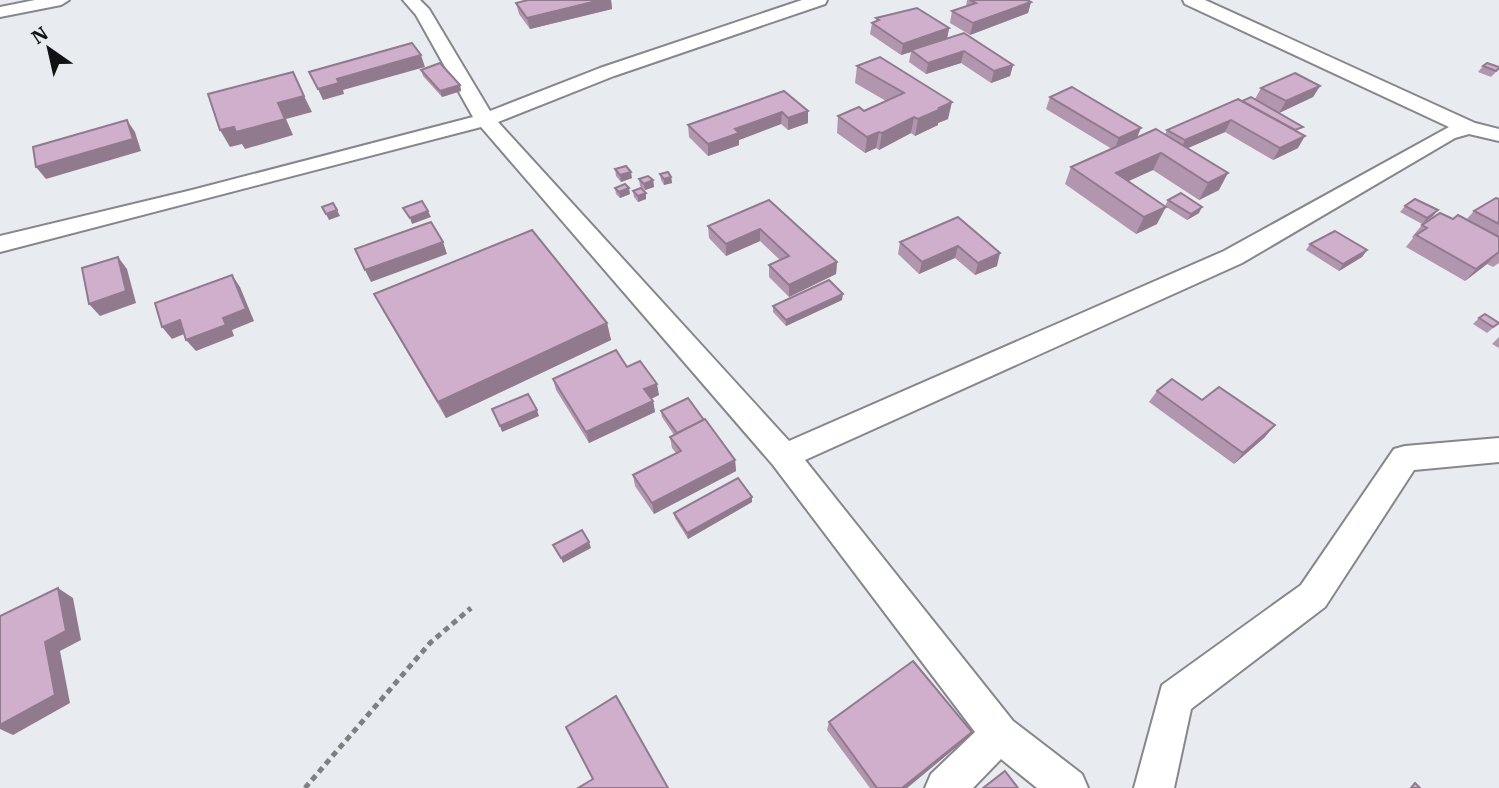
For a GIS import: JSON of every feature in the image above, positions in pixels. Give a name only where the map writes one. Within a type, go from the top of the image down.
[{"type":"street","points":[[0,12],[61,0]]},
{"type":"street","points":[[411,0],[423,13],[485,120],[784,456],[1000,734],[1068,788]]},
{"type":"street","points":[[0,244],[206,194],[485,120],[607,72],[819,0]]},
{"type":"street","points":[[1191,0],[1468,128],[1499,135]]},
{"type":"street","points":[[784,456],[1233,257],[1448,134],[1468,128]]},
{"type":"street","points":[[1154,788],[1175,698],[1313,596],[1405,458],[1499,450]]},
{"type":"street","points":[[945,788],[1000,734]]},
{"type":"path","points":[[305,788],[430,643],[471,608]]},
{"type":"building","points":[[528,0],[601,0],[527,18],[516,3]]},
{"type":"building","points":[[970,0],[1031,2],[973,23],[952,11],[976,3]]},
{"type":"building","points":[[917,8],[949,28],[903,44],[872,23],[879,20],[876,18]]},
{"type":"building","points":[[964,33],[1013,65],[994,71],[964,51],[928,63],[911,50]]},
{"type":"building","points":[[412,43],[421,55],[337,79],[339,83],[318,89],[309,72]]},
{"type":"building","points":[[880,57],[952,102],[918,119],[914,117],[882,133],[867,137],[838,116],[859,107],[864,111],[904,93],[857,66]]},
{"type":"building","points":[[440,63],[460,85],[440,91],[421,70]]},
{"type":"building","points":[[1487,63],[1499,68],[1496,71],[1483,66]]},
{"type":"building","points":[[293,72],[304,96],[278,103],[285,119],[236,132],[234,127],[220,130],[208,94]]},
{"type":"building","points":[[1295,73],[1320,86],[1286,101],[1261,88]]},
{"type":"building","points":[[1072,87],[1141,128],[1119,138],[1050,97]]},
{"type":"building","points":[[784,91],[808,111],[788,118],[782,112],[735,129],[739,133],[708,144],[688,125]]},
{"type":"building","points":[[1251,97],[1303,127],[1295,130],[1242,101]]},
{"type":"building","points":[[1238,99],[1305,136],[1280,148],[1231,120],[1185,140],[1167,130]]},
{"type":"building","points":[[127,120],[133,139],[36,167],[33,147]]},
{"type":"building","points":[[1156,129],[1228,173],[1208,183],[1161,153],[1116,173],[1166,207],[1144,217],[1071,167]]},
{"type":"building","points":[[626,166],[631,172],[620,175],[615,169]]},
{"type":"building","points":[[668,172],[671,177],[664,179],[660,174]]},
{"type":"building","points":[[648,176],[653,180],[644,184],[639,179]]},
{"type":"building","points":[[625,184],[629,188],[619,192],[615,188]]},
{"type":"building","points":[[641,188],[646,193],[638,196],[633,191]]},
{"type":"building","points":[[1181,193],[1202,207],[1191,214],[1168,200]]},
{"type":"building","points":[[1496,198],[1499,199],[1499,224],[1474,211]]},
{"type":"building","points":[[1415,199],[1438,210],[1427,218],[1405,206]]},
{"type":"building","points":[[769,200],[837,262],[789,285],[769,265],[789,256],[760,229],[726,244],[708,226]]},
{"type":"building","points":[[422,201],[428,211],[410,218],[403,208]]},
{"type":"building","points":[[333,203],[337,210],[326,214],[322,207]]},
{"type":"building","points":[[1440,213],[1453,219],[1458,215],[1499,237],[1499,252],[1476,269],[1416,235],[1427,228],[1422,225]]},
{"type":"building","points":[[958,217],[1000,253],[978,263],[958,246],[922,262],[900,242]]},
{"type":"building","points":[[431,222],[443,242],[365,270],[355,249]]},
{"type":"building","points":[[532,230],[607,323],[438,402],[374,294]]},
{"type":"building","points":[[1335,231],[1367,250],[1343,264],[1310,244]]},
{"type":"building","points":[[118,257],[126,291],[89,304],[82,268]]},
{"type":"building","points":[[232,275],[246,309],[223,318],[226,325],[186,340],[180,320],[162,327],[155,303]]},
{"type":"building","points":[[829,280],[843,294],[786,320],[773,306]]},
{"type":"building","points":[[1485,314],[1499,323],[1493,327],[1479,318]]},
{"type":"building","points":[[616,350],[627,367],[640,361],[657,384],[644,389],[653,401],[586,432],[553,379]]},
{"type":"building","points":[[1172,379],[1202,400],[1219,387],[1275,425],[1243,453],[1157,391]]},
{"type":"building","points":[[528,394],[537,410],[500,426],[492,409]]},
{"type":"building","points":[[688,398],[704,420],[677,433],[661,411]]},
{"type":"building","points":[[705,419],[735,460],[652,503],[633,475],[681,451],[670,437]]},
{"type":"building","points":[[738,478],[752,497],[687,533],[674,513]]},
{"type":"building","points":[[582,530],[589,542],[561,558],[553,545]]},
{"type":"building","points":[[58,588],[66,631],[45,642],[55,695],[0,725],[0,616]]},
{"type":"building","points":[[913,661],[972,732],[902,788],[877,788],[829,722]]},
{"type":"building","points":[[616,696],[668,788],[578,788],[593,779],[566,727]]},
{"type":"building","points":[[1005,771],[1018,788],[983,788]]}]
